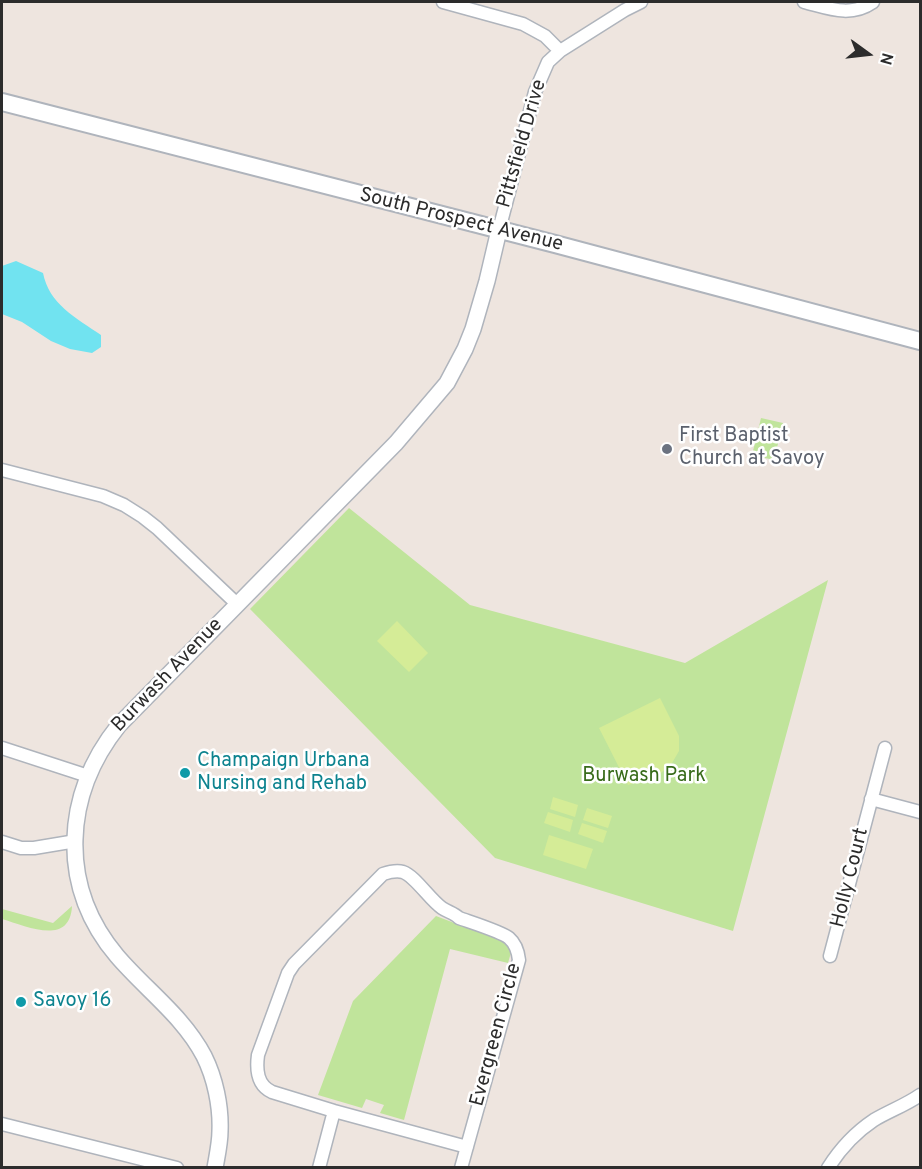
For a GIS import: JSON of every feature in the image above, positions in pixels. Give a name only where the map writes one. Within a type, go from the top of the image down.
[{"type":"main road","name":"South Prospect Avenue","points":[[2,102],[921,341]]},
{"type":"street","points":[[443,2],[523,24],[545,36],[560,51]]},
{"type":"street","name":"Pittsfield Drive","points":[[499,230],[535,92],[548,62],[622,6],[641,2]]},
{"type":"street","points":[[804,2],[845,11],[866,7],[873,2]]},
{"type":"street","name":"Burwash Avenue","points":[[215,1167],[220,1117],[216,1093],[204,1057],[178,1018],[118,957],[96,926],[86,904],[79,882],[76,860],[76,824],[82,794],[96,758],[119,725],[396,443],[447,383],[473,329],[499,230]]},
{"type":"street","points":[[2,470],[103,496],[124,505],[157,528],[237,604]]},
{"type":"street","points":[[2,748],[88,776]]},
{"type":"street","name":"Holly Court","points":[[830,957],[885,748]]},
{"type":"street","points":[[871,799],[921,812]]},
{"type":"street","points":[[2,842],[21,848],[34,848],[76,841]]},
{"type":"street","name":"Evergreen Circle","points":[[461,1167],[467,1147],[519,960],[518,951],[508,936],[459,918],[443,909],[410,876],[403,872],[393,871],[383,874],[294,964],[288,973],[258,1055],[256,1068],[261,1084],[266,1089],[334,1111],[467,1147]]},
{"type":"street","points":[[828,1167],[840,1150],[872,1121],[921,1095]]},
{"type":"street","points":[[320,1167],[334,1111]]},
{"type":"street","points":[[2,1124],[177,1167]]},
{"type":"green space","points":[[761,418],[783,423],[774,460],[752,455]]},
{"type":"green space","name":"Burwash Park","points":[[349,508],[470,605],[685,663],[828,580],[733,931],[495,858],[250,609]]},
{"type":"green space","points":[[397,621],[428,653],[409,672],[377,641]]},
{"type":"green space","points":[[660,698],[679,736],[679,751],[672,763],[661,773],[628,785],[599,728]]},
{"type":"green space","points":[[553,797],[578,805],[575,817],[550,809]]},
{"type":"green space","points":[[587,808],[612,816],[608,828],[583,820]]},
{"type":"green space","points":[[548,812],[573,820],[570,832],[544,823]]},
{"type":"green space","points":[[582,823],[607,831],[603,843],[578,834]]},
{"type":"green space","points":[[549,835],[593,849],[586,869],[543,855]]},
{"type":"green space","points":[[72,906],[69,919],[64,926],[55,930],[34,929],[2,919],[2,909],[53,923]]},
{"type":"green space","points":[[436,916],[505,940],[512,949],[508,963],[450,949],[404,1120],[380,1113],[384,1105],[366,1099],[362,1108],[318,1095],[353,1001]]},
{"type":"water","points":[[16,261],[43,273],[46,284],[57,302],[101,335],[101,347],[92,353],[70,349],[51,341],[22,322],[2,314],[2,266]]},
{"type":"place","name":"First Baptist Church at Savoy","points":[[667,449]]},
{"type":"place","name":"Champaign Urbana Nursing and Rehab","points":[[185,773]]},
{"type":"place","name":"Savoy 16","points":[[21,1002]]}]
